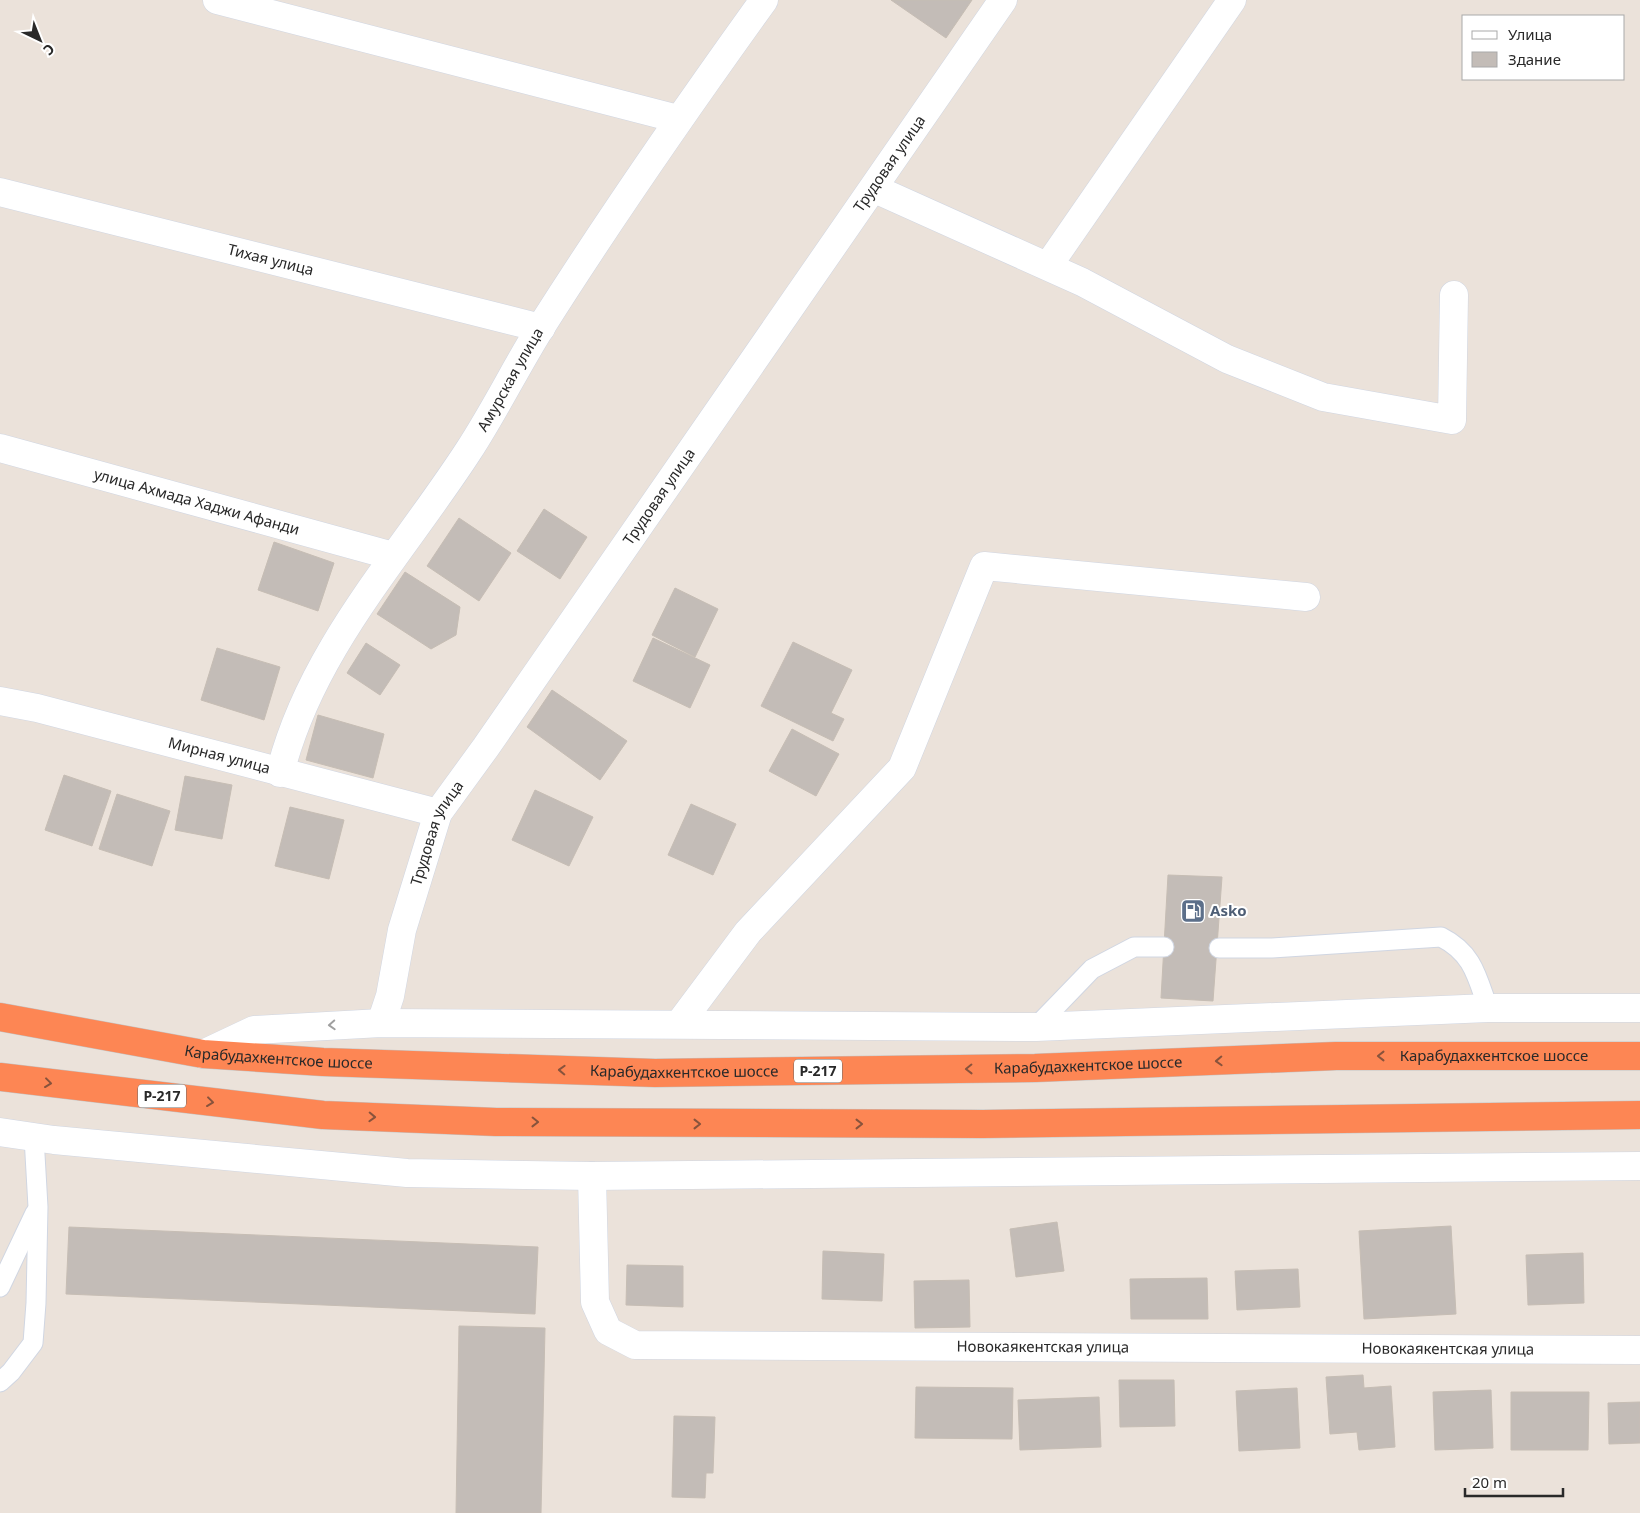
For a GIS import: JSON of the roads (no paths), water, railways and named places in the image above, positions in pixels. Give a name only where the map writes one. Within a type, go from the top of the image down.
[{"type":"highway","name":"Карабудахкентское шоссе","points":[[0,1017],[203,1054],[323,1062],[654,1073],[1035,1068],[1336,1056],[1640,1056]]},
{"type":"highway","name":"Р-217","points":[[0,1077],[323,1115],[496,1122],[983,1124],[1640,1115]]},
{"type":"street","points":[[218,0],[678,119]]},
{"type":"street","name":"Амурская улица","points":[[280,773],[288,744],[305,698],[341,635],[393,556],[469,450],[541,328],[678,119],[764,0]]},
{"type":"street","name":"Трудовая улица","points":[[381,1023],[390,996],[402,930],[438,813],[492,739],[875,188],[1003,0]]},
{"type":"street","points":[[1048,266],[1232,0]]},
{"type":"street","points":[[875,188],[1082,282],[1227,359],[1323,397],[1452,420],[1454,295]]},
{"type":"street","name":"Тихая улица","points":[[0,192],[541,328]]},
{"type":"street","name":"улица Ахмада Хаджи Афанди","points":[[0,448],[393,556]]},
{"type":"street","points":[[680,1023],[748,932],[902,768],[984,566],[1306,597]]},
{"type":"street","name":"Мирная улица","points":[[0,701],[37,708],[438,813]]},
{"type":"street","points":[[203,1054],[254,1030],[381,1023],[680,1023],[1036,1027],[1488,1008],[1640,1008]]},
{"type":"street","points":[[0,1132],[34,1137],[407,1173],[592,1176],[1640,1166]]},
{"type":"street","name":"Новокаякентская улица","points":[[592,1176],[595,1302],[608,1331],[635,1345],[1640,1350]]},
{"type":"lane","points":[[1218,948],[1272,948],[1441,937],[1458,945],[1473,967],[1488,1008]]},
{"type":"lane","points":[[1036,1027],[1092,969],[1134,947],[1164,947]]},
{"type":"lane","points":[[0,1382],[12,1372],[33,1343],[36,1303],[38,1207],[34,1137]]},
{"type":"lane","points":[[0,1287],[38,1207]]},
{"type":"place","name":"Asko","points":[[1193,911]]}]
